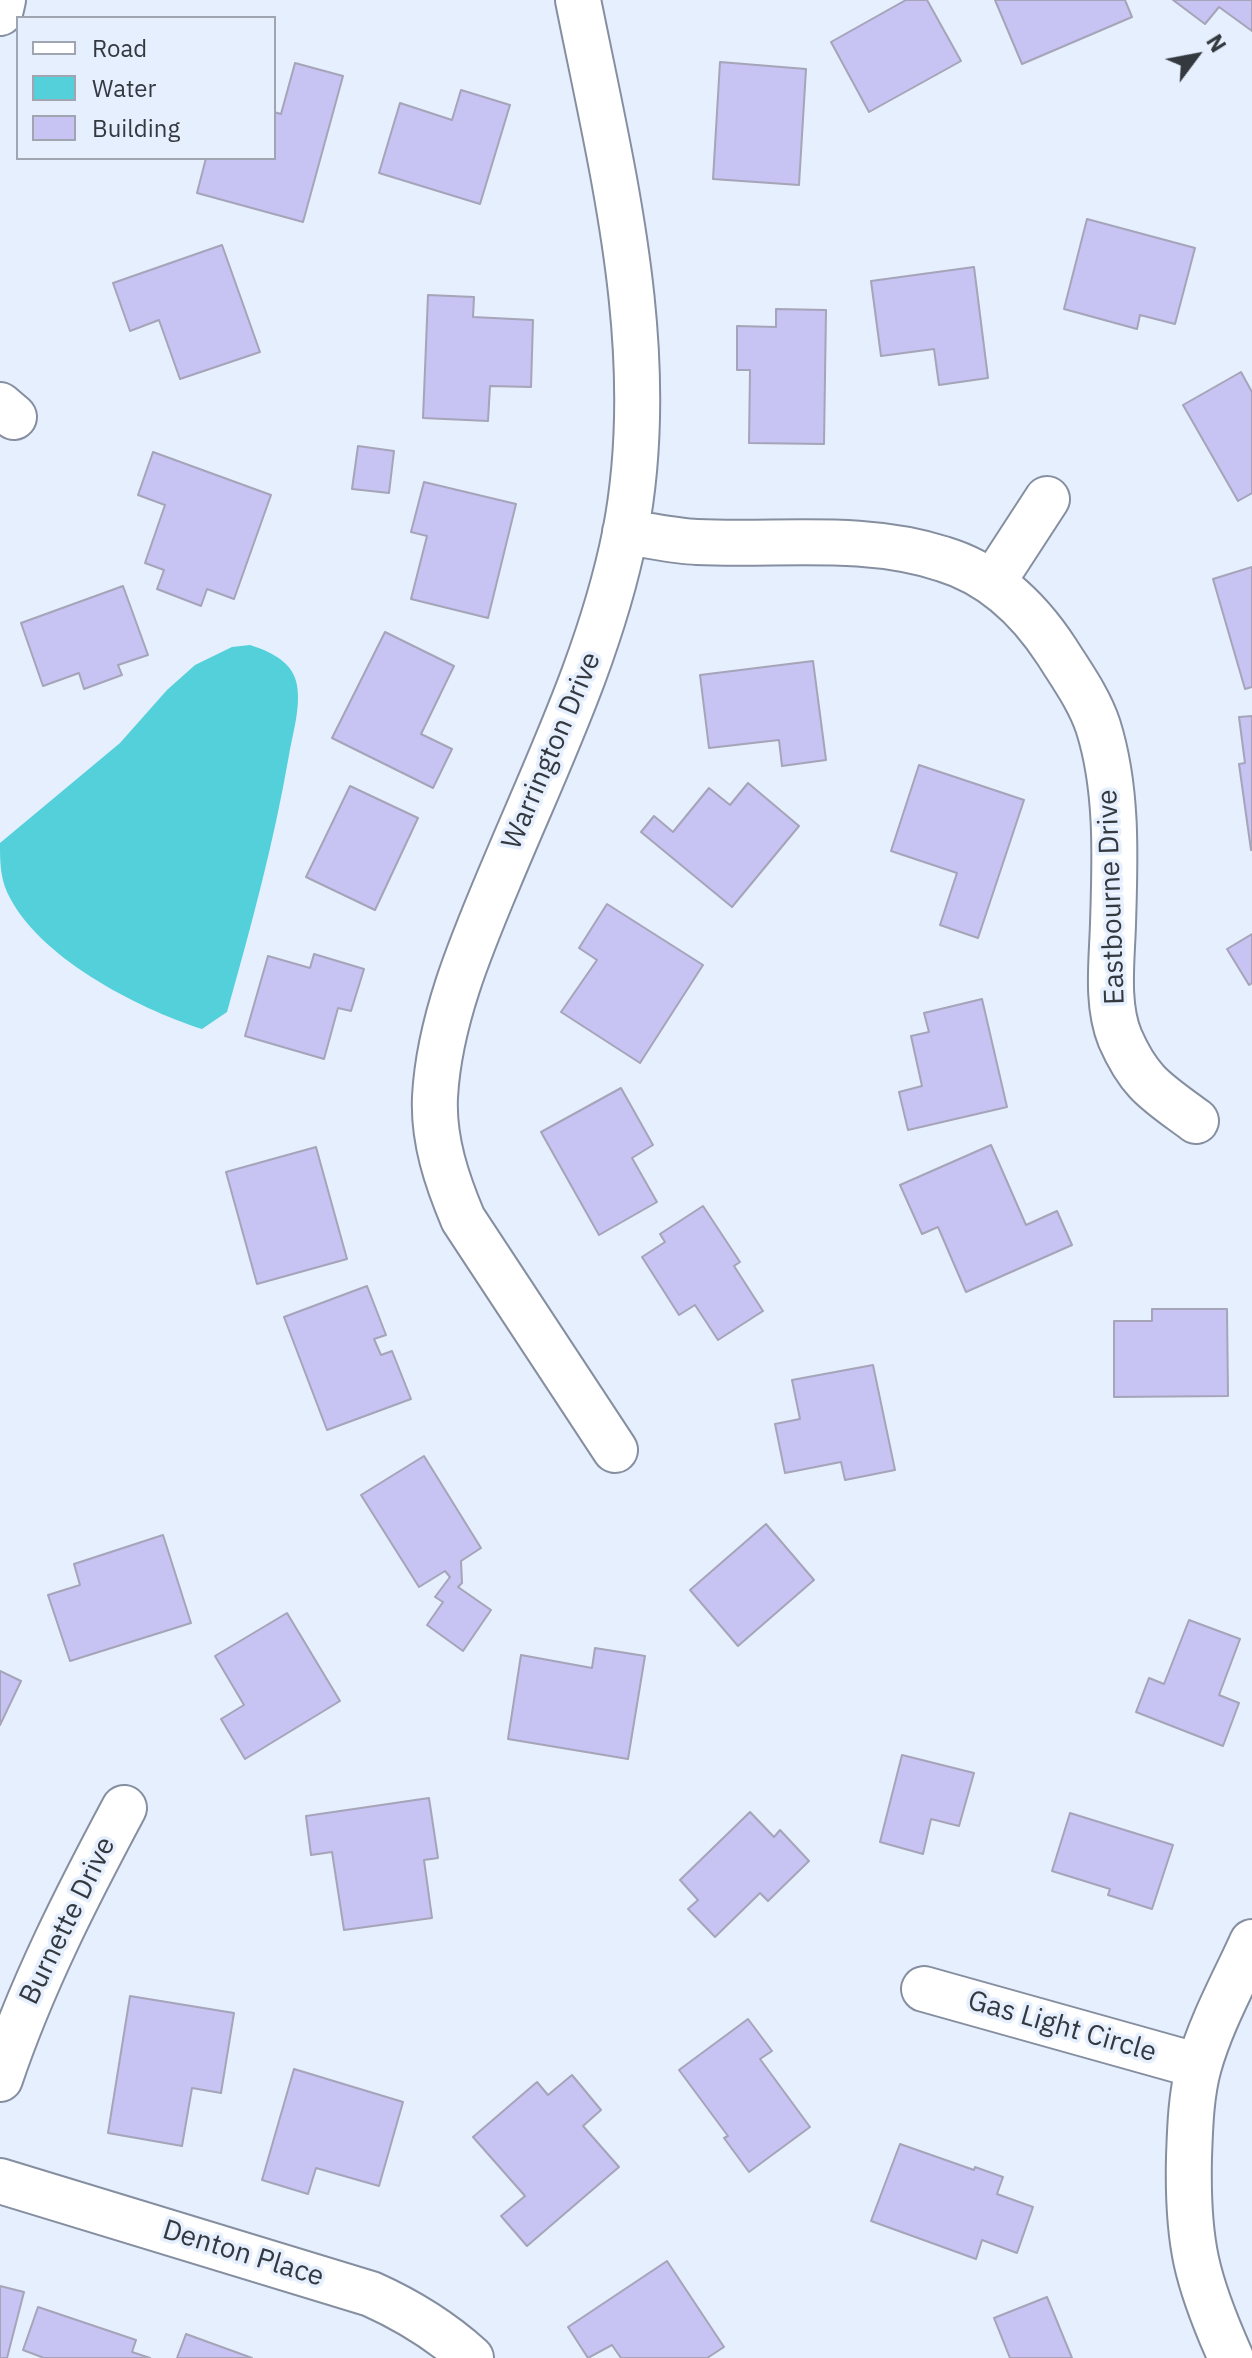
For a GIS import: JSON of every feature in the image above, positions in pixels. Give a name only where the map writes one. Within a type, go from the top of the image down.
[{"type":"street","points":[[0,13],[3,0]]},
{"type":"street","name":"Warrington Drive","points":[[578,0],[616,195],[638,367],[636,424],[625,532],[597,642],[471,946],[439,1055],[435,1099],[437,1139],[447,1182],[463,1219],[615,1450]]},
{"type":"street","points":[[993,582],[1047,499]]},
{"type":"street","name":"Eastbourne Drive","points":[[625,532],[695,542],[855,543],[903,548],[946,559],[993,582],[1036,620],[1083,694],[1098,725],[1113,825],[1111,987],[1119,1035],[1143,1082],[1196,1121]]},
{"type":"street","name":"Burnette Drive","points":[[0,2079],[17,2027],[51,1951],[124,1808]]},
{"type":"street","points":[[1231,2358],[1208,2307],[1194,2259],[1188,2220],[1190,2132],[1199,2066],[1252,1942]]},
{"type":"street","name":"Gas Light Circle","points":[[924,1989],[1199,2066]]},
{"type":"street","name":"Denton Place","points":[[0,2181],[371,2294],[408,2310],[443,2333],[471,2358]]},
{"type":"water","points":[[250,645],[272,654],[289,668],[298,690],[297,708],[269,852],[227,1012],[202,1029],[120,994],[91,977],[41,938],[21,916],[7,892],[0,862],[0,843],[120,743],[167,690],[195,665],[232,647]]},
{"type":"building","points":[[906,0],[927,0],[961,61],[869,112],[831,42]]},
{"type":"building","points":[[995,0],[1125,0],[1132,17],[1022,64]]},
{"type":"building","points":[[1173,0],[1252,0],[1252,31],[1219,7],[1205,24]]},
{"type":"building","points":[[720,62],[806,69],[799,185],[713,179]]},
{"type":"building","points":[[295,63],[343,76],[303,222],[197,193],[205,160],[276,160],[276,113],[281,114]]},
{"type":"building","points":[[461,90],[510,105],[480,204],[379,173],[400,103],[452,120]]},
{"type":"building","points":[[1087,219],[1195,248],[1175,324],[1140,315],[1137,329],[1064,309]]},
{"type":"building","points":[[222,245],[260,352],[180,379],[159,320],[130,331],[113,283]]},
{"type":"building","points":[[974,267],[988,378],[939,385],[934,349],[881,356],[871,281]]},
{"type":"building","points":[[428,295],[474,297],[473,317],[533,320],[531,387],[490,386],[488,421],[423,418]]},
{"type":"building","points":[[776,309],[826,310],[824,444],[749,443],[750,370],[737,370],[737,326],[776,327]]},
{"type":"building","points":[[1241,372],[1252,392],[1252,493],[1238,501],[1183,405]]},
{"type":"building","points":[[358,446],[394,451],[389,493],[352,489]]},
{"type":"building","points":[[153,452],[271,495],[234,599],[207,589],[201,606],[157,589],[164,570],[145,563],[165,505],[138,495]]},
{"type":"building","points":[[424,482],[516,504],[488,618],[411,599],[427,536],[411,532]]},
{"type":"building","points":[[1252,567],[1252,687],[1245,689],[1213,579]]},
{"type":"building","points":[[123,586],[148,655],[118,665],[122,675],[84,689],[79,673],[43,686],[21,623]]},
{"type":"building","points":[[385,632],[454,666],[421,734],[452,749],[433,788],[332,738]]},
{"type":"building","points":[[813,661],[826,760],[782,766],[779,740],[709,748],[700,675]]},
{"type":"building","points":[[1252,716],[1251,850],[1239,764],[1245,763],[1239,717]]},
{"type":"building","points":[[919,765],[1024,800],[978,938],[940,925],[957,873],[891,851]]},
{"type":"building","points":[[748,783],[799,826],[732,907],[641,832],[654,816],[673,832],[709,788],[730,805]]},
{"type":"building","points":[[350,786],[418,818],[375,910],[306,877]]},
{"type":"building","points":[[607,904],[703,965],[640,1063],[561,1012],[597,960],[579,948]]},
{"type":"building","points":[[1252,934],[1252,983],[1249,985],[1227,949]]},
{"type":"building","points":[[314,954],[364,969],[351,1011],[338,1008],[324,1059],[245,1036],[268,956],[310,968]]},
{"type":"building","points":[[982,999],[1007,1107],[908,1130],[899,1092],[922,1086],[911,1036],[929,1032],[924,1013]]},
{"type":"building","points":[[621,1088],[653,1145],[632,1158],[657,1202],[599,1235],[541,1132]]},
{"type":"building","points":[[991,1145],[1026,1225],[1057,1211],[1072,1245],[966,1292],[938,1227],[922,1234],[900,1185]]},
{"type":"building","points":[[316,1147],[347,1259],[257,1284],[226,1172]]},
{"type":"building","points":[[703,1206],[740,1262],[734,1266],[763,1311],[718,1340],[695,1305],[679,1315],[642,1257],[665,1242],[660,1234]]},
{"type":"building","points":[[367,1286],[386,1335],[374,1339],[381,1355],[392,1351],[411,1399],[327,1430],[284,1317]]},
{"type":"building","points":[[1152,1309],[1227,1309],[1228,1396],[1114,1397],[1114,1321],[1152,1321]]},
{"type":"building","points":[[873,1365],[895,1470],[845,1480],[841,1462],[785,1473],[775,1424],[800,1419],[792,1380]]},
{"type":"building","points":[[424,1456],[481,1548],[461,1561],[462,1583],[458,1587],[491,1610],[463,1651],[427,1625],[443,1602],[435,1597],[450,1577],[445,1571],[419,1587],[361,1495]]},
{"type":"building","points":[[766,1524],[814,1580],[738,1646],[690,1590]]},
{"type":"building","points":[[163,1535],[191,1623],[70,1661],[48,1595],[80,1585],[74,1564]]},
{"type":"building","points":[[287,1613],[340,1701],[245,1759],[221,1719],[244,1705],[215,1656]]},
{"type":"building","points":[[1189,1620],[1240,1639],[1219,1695],[1239,1703],[1223,1746],[1136,1712],[1149,1678],[1164,1684]]},
{"type":"building","points":[[595,1648],[645,1656],[628,1759],[508,1739],[521,1655],[592,1668]]},
{"type":"building","points":[[0,1671],[21,1681],[0,1725]]},
{"type":"building","points":[[902,1755],[974,1773],[959,1826],[931,1819],[923,1854],[880,1842]]},
{"type":"building","points":[[429,1798],[438,1858],[424,1860],[432,1918],[344,1930],[332,1852],[311,1855],[306,1816]]},
{"type":"building","points":[[750,1812],[774,1837],[780,1830],[809,1861],[768,1901],[760,1893],[715,1937],[688,1909],[698,1900],[680,1880]]},
{"type":"building","points":[[1070,1813],[1173,1845],[1152,1909],[1108,1895],[1110,1889],[1052,1871]]},
{"type":"building","points":[[130,1996],[234,2013],[221,2093],[192,2088],[182,2146],[108,2133]]},
{"type":"building","points":[[748,2019],[772,2051],[760,2059],[810,2127],[749,2172],[724,2138],[728,2136],[679,2070]]},
{"type":"building","points":[[294,2069],[403,2102],[379,2186],[316,2168],[308,2194],[262,2180]]},
{"type":"building","points":[[572,2075],[601,2110],[583,2126],[619,2167],[527,2246],[501,2216],[525,2196],[473,2137],[537,2082],[548,2095]]},
{"type":"building","points":[[900,2144],[1003,2177],[997,2194],[1033,2207],[1017,2253],[982,2240],[976,2259],[871,2221]]},
{"type":"building","points":[[667,2261],[724,2347],[707,2358],[621,2358],[612,2345],[588,2358],[568,2327]]},
{"type":"building","points":[[0,2286],[24,2292],[7,2358],[0,2358]]},
{"type":"building","points":[[1047,2297],[1072,2358],[1010,2358],[994,2318]]},
{"type":"building","points":[[38,2307],[136,2340],[132,2352],[150,2358],[44,2358],[23,2350]]},
{"type":"building","points":[[186,2334],[252,2358],[177,2358]]}]
